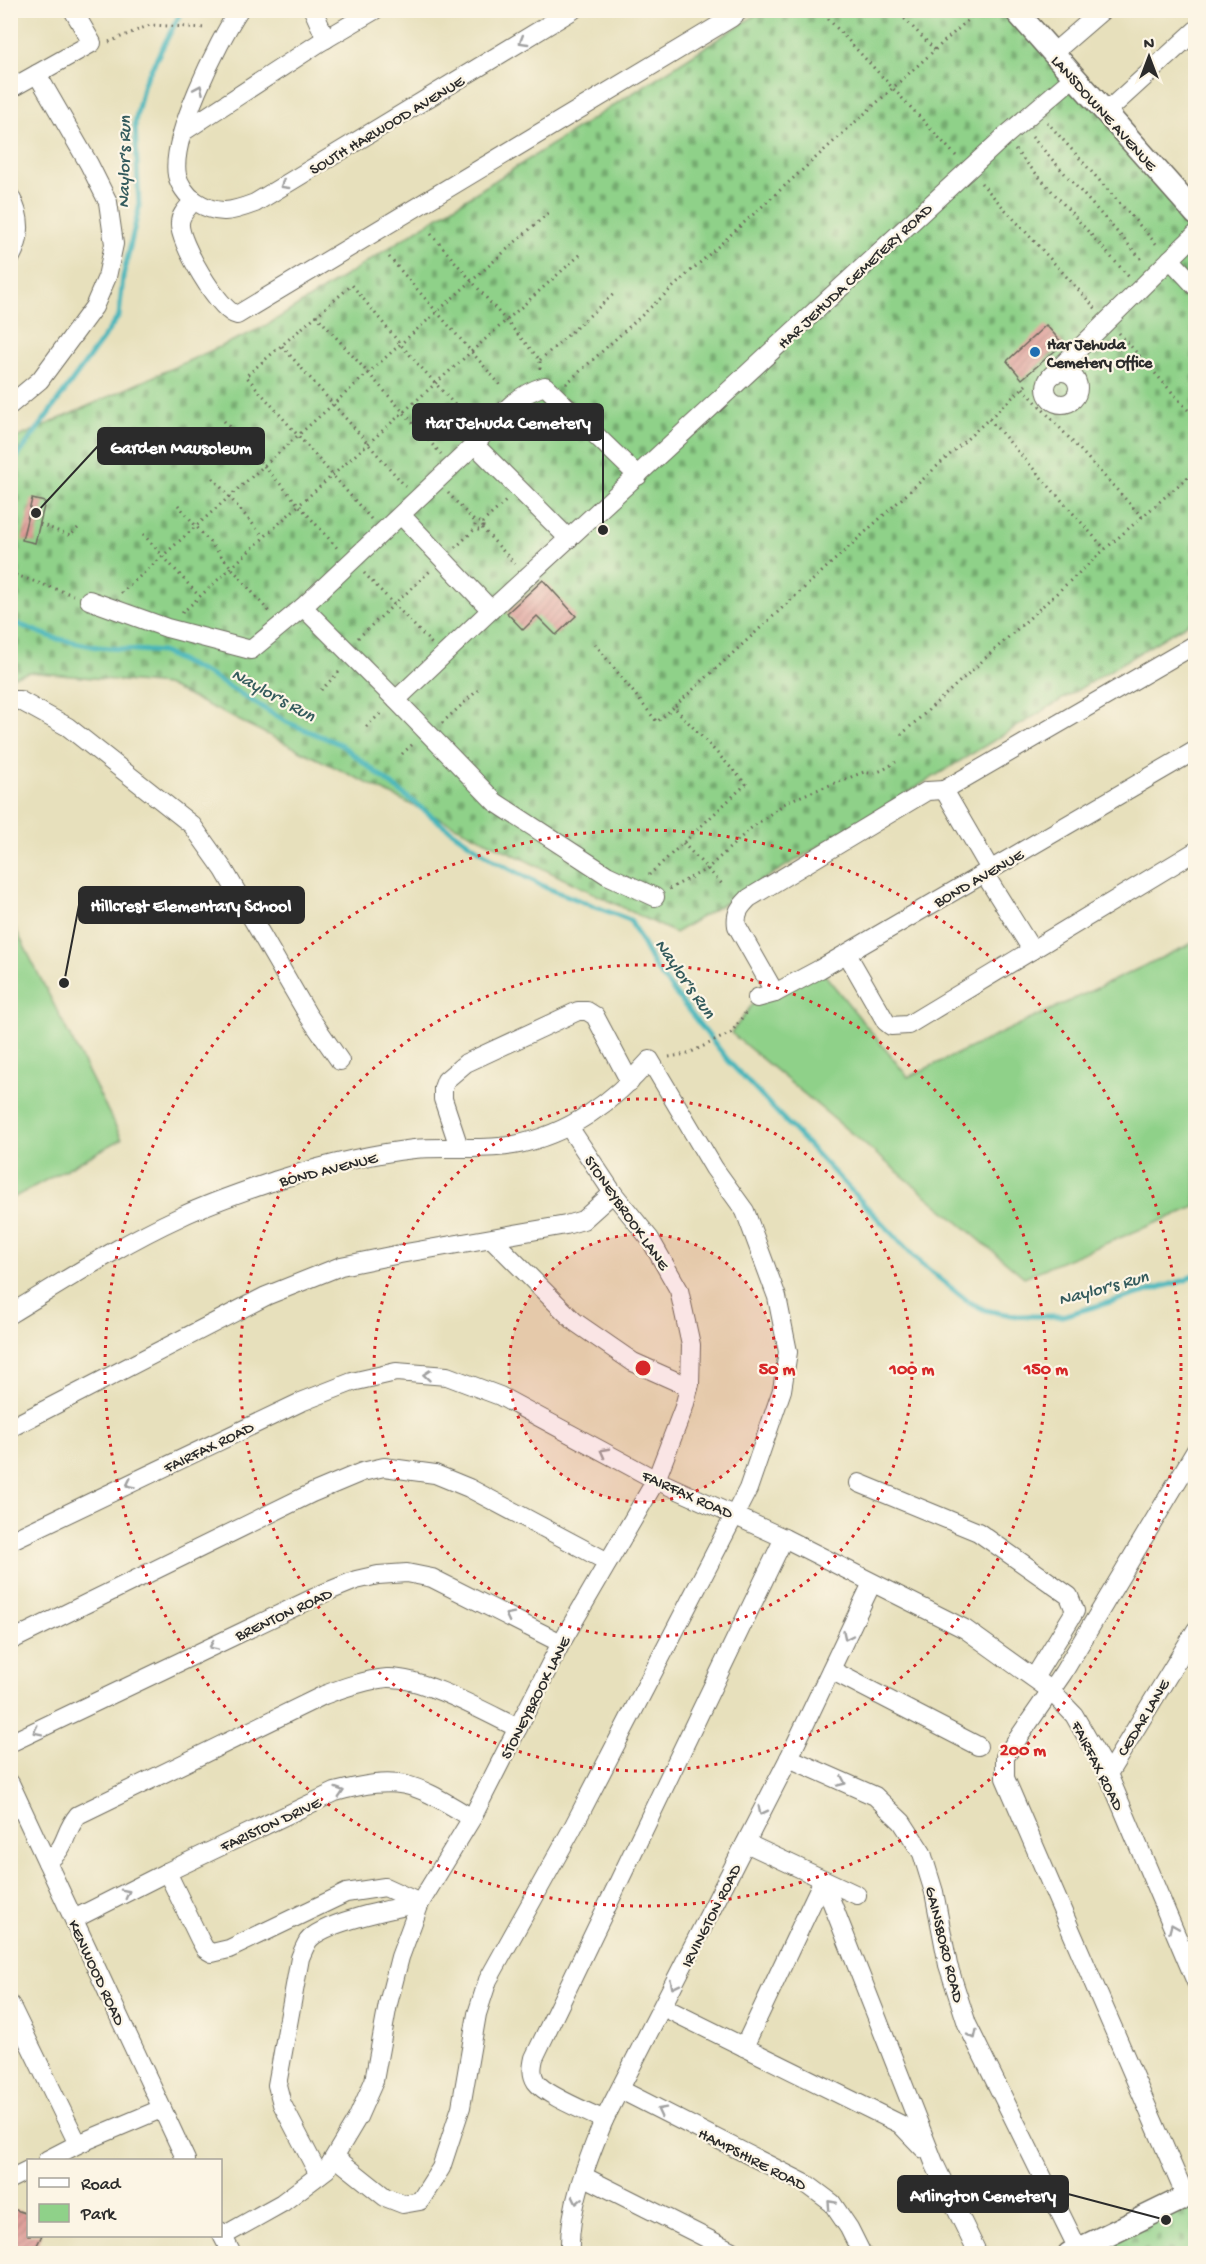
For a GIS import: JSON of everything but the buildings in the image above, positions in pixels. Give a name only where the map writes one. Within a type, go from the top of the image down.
[{"type":"main road","name":"LANSDOWNE AVENUE","points":[[1015,10],[1196,214]]},
{"type":"main road","points":[[1074,2251],[1191,2194]]},
{"type":"street","points":[[10,89],[92,43],[73,10]]},
{"type":"street","points":[[239,10],[223,34],[195,98],[177,155],[177,177],[189,197],[194,200],[179,223],[181,234],[210,290],[230,313],[237,315],[731,18],[740,10]]},
{"type":"street","points":[[313,10],[326,39]]},
{"type":"street","points":[[183,132],[326,39],[375,10]]},
{"type":"street","name":"SOUTH HARWOOD AVENUE","points":[[194,200],[217,211],[229,212],[255,203],[573,10]]},
{"type":"street","points":[[1052,54],[1103,10]]},
{"type":"street","points":[[1105,113],[1196,30]]},
{"type":"street","points":[[10,405],[40,380],[94,307],[107,276],[114,244],[108,202],[89,164],[37,74]]},
{"type":"street","name":"HAR JEHUDA CEMETERY ROAD","points":[[396,700],[1004,136],[1074,77]]},
{"type":"street","points":[[10,196],[16,207],[20,234],[10,259]]},
{"type":"street","points":[[1051,376],[1196,234]]},
{"type":"street","points":[[1170,259],[1196,287]]},
{"type":"street","points":[[97,603],[167,628],[251,650],[303,607],[479,440],[514,401],[531,390],[547,391],[638,476]]},
{"type":"street","points":[[479,440],[519,490],[569,539]]},
{"type":"street","points":[[401,515],[491,610]]},
{"type":"street","points":[[303,607],[495,802],[607,875],[655,897]]},
{"type":"street","points":[[766,995],[736,926],[736,914],[749,898],[927,791],[944,790],[1196,644]]},
{"type":"street","points":[[10,700],[19,700],[68,727],[192,825],[224,870],[308,1015],[339,1061]]},
{"type":"street","name":"BOND AVENUE","points":[[766,995],[847,954],[1196,750]]},
{"type":"street","points":[[944,790],[1032,950]]},
{"type":"street","points":[[847,954],[886,1022],[898,1027],[908,1025],[1196,851]]},
{"type":"street","points":[[459,1147],[443,1099],[446,1080],[466,1063],[578,1011],[587,1011],[595,1016],[630,1082]]},
{"type":"street","name":"BOND AVENUE","points":[[10,1314],[106,1256],[199,1208],[315,1169],[411,1149],[513,1145],[569,1127],[590,1116],[630,1082],[650,1060],[714,1168],[746,1211],[777,1297],[788,1352],[782,1390],[748,1489],[735,1514]]},
{"type":"street","name":"STONEYBROOK LANE","points":[[222,2234],[282,2203],[327,2169],[358,2117],[374,2081],[388,2004],[400,1957],[420,1904],[472,1818],[561,1643],[656,1480],[684,1407],[689,1387],[691,1345],[679,1290],[650,1239],[613,1193],[569,1127]]},
{"type":"street","points":[[10,1428],[277,1292],[341,1266],[566,1225],[583,1220],[613,1193]]},
{"type":"street","points":[[492,1239],[575,1322],[633,1362],[689,1387]]},
{"type":"street","name":"FAIRFAX ROAD","points":[[10,1541],[301,1402],[352,1382],[396,1372],[447,1376],[500,1396],[656,1480],[735,1514],[965,1629],[1050,1690],[1074,1715],[1108,1774],[1196,1982]]},
{"type":"street","points":[[1191,2194],[1005,1778],[1005,1757],[1063,1673],[1196,1450]]},
{"type":"street","points":[[10,1641],[312,1493],[362,1472],[384,1467],[435,1474],[469,1488],[608,1562]]},
{"type":"street","points":[[859,1483],[978,1532],[1069,1596],[1076,1611],[1034,1678]]},
{"type":"street","points":[[335,2157],[385,2197],[403,2204],[420,2201],[441,2168],[461,2107],[477,2014],[488,1980],[572,1829],[735,1514]]},
{"type":"street","points":[[604,2120],[544,2090],[535,2081],[531,2071],[534,2058],[784,1538]]},
{"type":"street","name":"BRENTON ROAD","points":[[11,1742],[324,1593],[356,1580],[378,1575],[407,1573],[432,1578],[561,1643]]},
{"type":"street","name":"IRVINGTON ROAD","points":[[570,2253],[574,2214],[583,2176],[604,2120],[789,1758],[872,1583]]},
{"type":"street","name":"CEDAR LANE","points":[[1108,1774],[1196,1630]]},
{"type":"street","points":[[831,1670],[978,1746]]},
{"type":"street","points":[[47,1862],[59,1854],[71,1823],[78,1815],[324,1695],[362,1682],[390,1678],[412,1682],[458,1699],[518,1728]]},
{"type":"street","name":"GAINSBORO ROAD","points":[[789,1758],[874,1796],[902,1822],[922,1853],[934,1892],[948,1965],[967,2024],[1074,2251]]},
{"type":"street","name":"FARISTON DRIVE","points":[[74,1919],[335,1792],[362,1785],[380,1782],[402,1783],[421,1788],[472,1818]]},
{"type":"street","name":"KENWOOD ROAD","points":[[10,1783],[186,2159]]},
{"type":"street","points":[[746,1843],[857,1895]]},
{"type":"street","points":[[167,1872],[200,1940],[212,1953],[229,1949],[346,1893],[384,1887],[420,1904]]},
{"type":"street","points":[[744,2047],[823,1880]]},
{"type":"street","points":[[823,1880],[935,2165],[978,2253]]},
{"type":"street","points":[[319,2175],[282,2104],[277,2085],[300,1958],[309,1940],[326,1928],[399,1907],[420,1904]]},
{"type":"street","points":[[10,2004],[78,2144]]},
{"type":"street","points":[[663,2007],[900,2124],[918,2142],[935,2165]]},
{"type":"street","name":"HAMPSHIRE ROAD","points":[[621,2090],[808,2185],[832,2203],[862,2253]]},
{"type":"street","points":[[900,2124],[907,2123],[911,2118],[912,2107]]},
{"type":"street","points":[[49,2159],[78,2144],[161,2109]]},
{"type":"street","points":[[10,2179],[27,2170]]},
{"type":"street","points":[[583,2176],[738,2253]]},
{"type":"street","points":[[222,2234],[232,2253]]},
{"type":"path","points":[[820,10],[969,169],[1196,419]]},
{"type":"path","points":[[896,10],[935,50]]},
{"type":"path","points":[[431,234],[540,360],[547,391],[979,10]]},
{"type":"path","points":[[92,43],[114,41],[150,25],[211,28]]},
{"type":"path","points":[[1036,109],[1170,259]]},
{"type":"path","points":[[1019,123],[1155,274]]},
{"type":"path","points":[[1004,136],[1140,289]]},
{"type":"path","points":[[10,573],[97,603],[164,557],[333,403],[548,213]]},
{"type":"path","points":[[167,628],[198,596],[582,253]]},
{"type":"path","points":[[389,257],[514,401]]},
{"type":"path","points":[[382,532],[246,376],[352,285],[401,345],[436,383],[479,440]]},
{"type":"path","points":[[540,360],[616,292]]},
{"type":"path","points":[[316,315],[452,466]]},
{"type":"path","points":[[282,346],[417,500]]},
{"type":"path","points":[[595,644],[657,722],[1027,384]]},
{"type":"path","points":[[1023,388],[1142,517]]},
{"type":"path","points":[[989,419],[1105,549]]},
{"type":"path","points":[[224,421],[298,506],[443,656]]},
{"type":"path","points":[[901,735],[1105,549],[1196,470]]},
{"type":"path","points":[[213,478],[264,537]]},
{"type":"path","points":[[437,481],[476,523],[482,526],[527,578]]},
{"type":"path","points":[[321,690],[394,604],[519,490]]},
{"type":"path","points":[[178,505],[281,626]]},
{"type":"path","points":[[476,523],[476,528]]},
{"type":"path","points":[[40,524],[70,536],[79,528]]},
{"type":"path","points":[[143,534],[198,596]]},
{"type":"path","points":[[429,735],[478,690]]},
{"type":"path","points":[[366,727],[396,700]]},
{"type":"path","points":[[635,889],[746,784],[674,707]]},
{"type":"path","points":[[655,897],[707,869],[750,829],[788,801],[864,772],[870,774],[880,771],[896,762]]},
{"type":"path","points":[[684,843],[723,885]]},
{"type":"path","points":[[687,1054],[731,1033],[766,995]]},
{"type":"green space","points":[[762,11],[1014,11],[1195,216],[1195,619],[675,933],[166,685],[30,672],[11,677],[10,441],[266,326]]},
{"type":"green space","points":[[11,920],[122,1139],[10,1199]]},
{"type":"green space","points":[[1195,942],[1195,1207],[1024,1277],[731,1033],[757,998],[820,969],[908,1077]]},
{"type":"green space","points":[[1195,2192],[1195,2253],[1069,2254]]},
{"type":"waterway","name":"Naylor's Run","points":[[10,467],[119,316],[123,277],[139,208],[135,122],[144,83],[182,10]]},
{"type":"waterway","name":"Naylor's Run","points":[[10,621],[54,638],[97,647],[162,652],[213,677],[286,722],[340,744],[439,822],[495,861],[547,888],[630,920],[656,969],[731,1064],[920,1263],[969,1302],[985,1310],[1017,1316],[1062,1316],[1186,1280],[1196,1273]]},
{"type":"place","name":"Har Jehuda Cemetery Office","points":[[1035,352]]},
{"type":"place","name":"Garden Mausoleum","points":[[36,513]]},
{"type":"place","name":"Har Jehuda Cemetery","points":[[603,530]]},
{"type":"place","name":"Hillcrest Elementary School","points":[[64,983]]},
{"type":"place","name":"Arlington Cemetery","points":[[1166,2220]]}]
